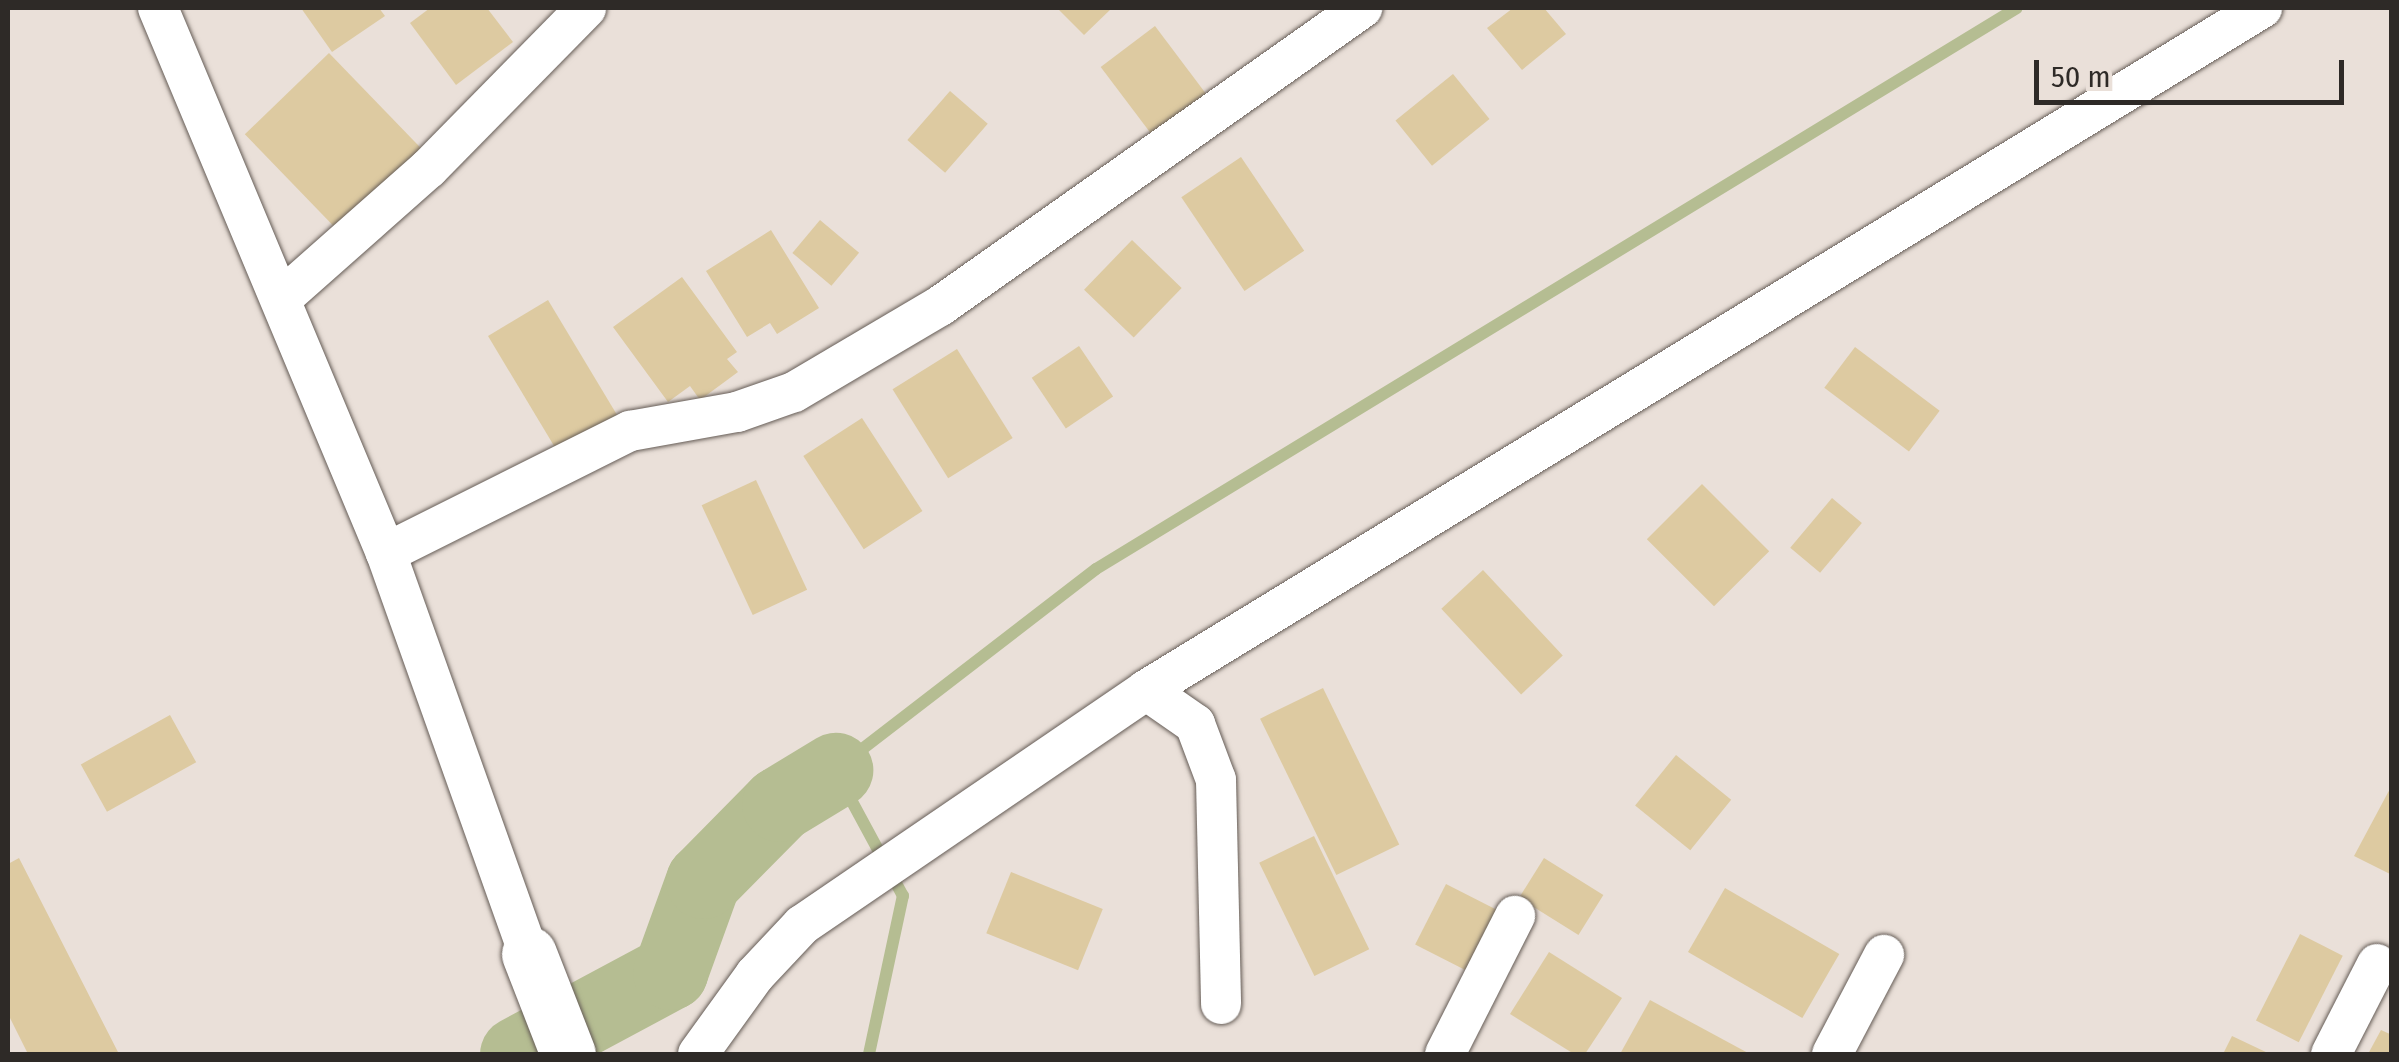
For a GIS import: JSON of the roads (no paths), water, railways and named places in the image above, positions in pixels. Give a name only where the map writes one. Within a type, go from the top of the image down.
[{"type":"street","points":[[158,8],[386,553],[528,954],[568,1054]]},
{"type":"street","points":[[282,298],[429,168],[586,8]]},
{"type":"street","points":[[386,553],[630,431],[737,412],[794,392],[940,306],[1362,8]]},
{"type":"street","points":[[698,1054],[782,943],[840,898],[1146,690],[2262,8]]},
{"type":"street","points":[[1146,690],[1196,724],[1216,780],[1221,1004]]},
{"type":"street","points":[[1445,1054],[1515,916]]},
{"type":"street","points":[[1832,1054],[1884,955]]},
{"type":"street","points":[[2331,1054],[2377,964]]},
{"type":"waterway","points":[[869,1054],[903,896],[835,770],[1096,569],[2017,8]]},
{"type":"waterway","points":[[517,1054],[670,972],[703,881],[779,804],[835,770]]}]
